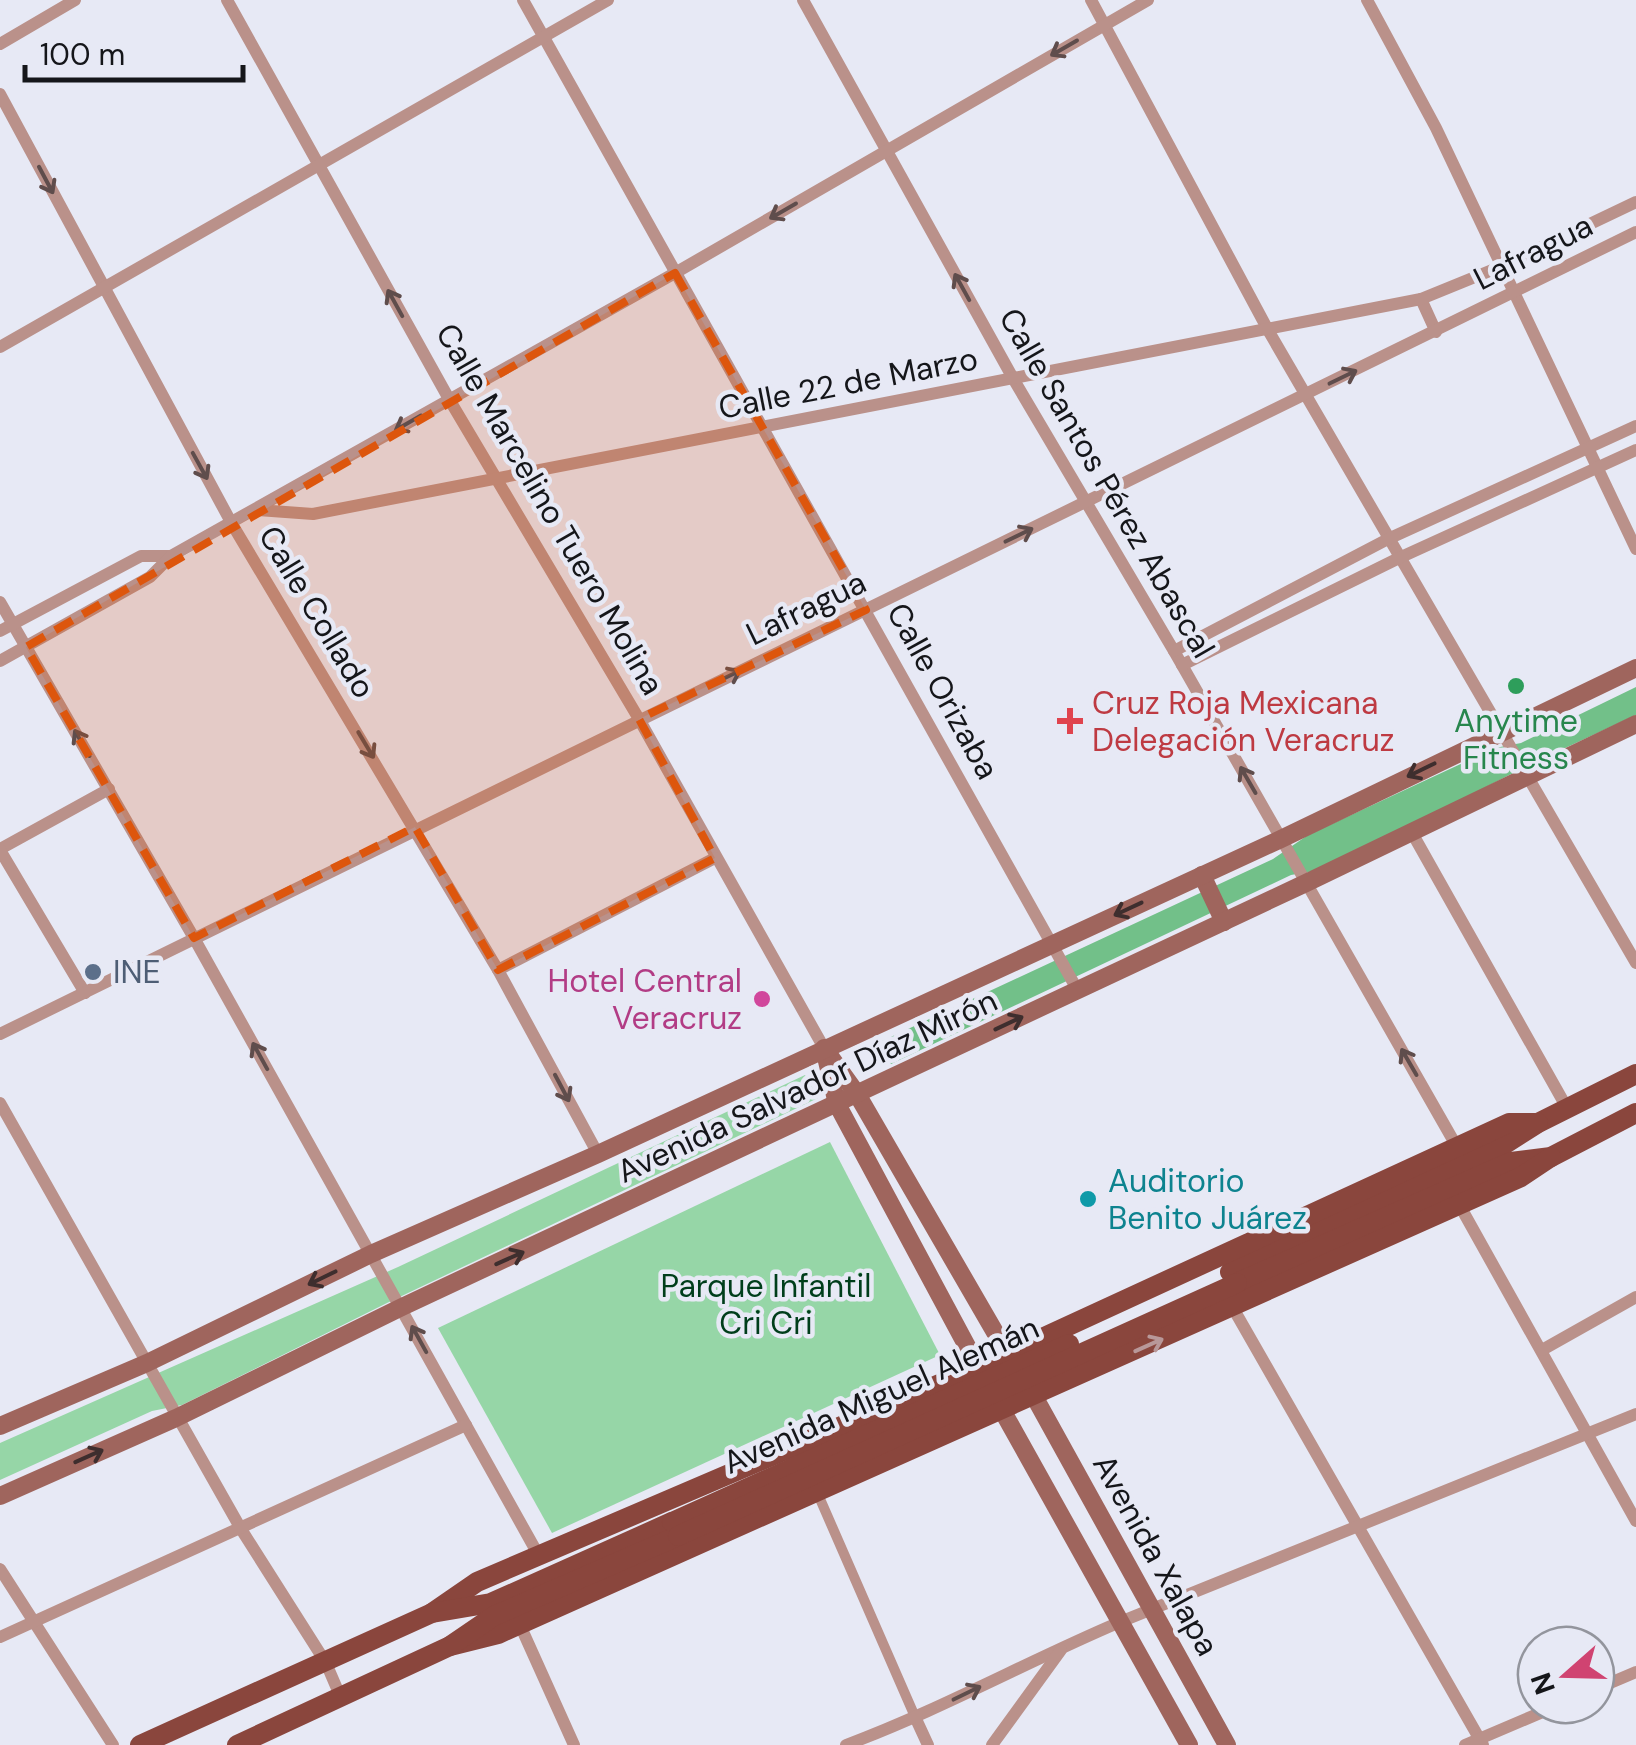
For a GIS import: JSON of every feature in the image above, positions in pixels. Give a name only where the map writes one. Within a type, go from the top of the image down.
[{"type":"main road","name":"Avenida Salvador Díaz Mirón","points":[[0,1426],[147,1363],[371,1254],[598,1154],[1202,875],[1636,668]]},
{"type":"main road","name":"Avenida Salvador Díaz Mirón","points":[[0,1496],[176,1418],[402,1307],[1224,922],[1636,724]]},
{"type":"main road","points":[[1202,875],[1224,922]]},
{"type":"main road","name":"Calle Marcelino Tuero Molina","points":[[824,1048],[857,1094],[1006,1354],[1034,1394]]},
{"type":"main road","name":"Calle Marcelino Tuero Molina","points":[[824,1048],[836,1104],[1002,1409]]},
{"type":"main road","name":"Avenida Miguel Alemán","points":[[1234,1278],[1506,1144],[1538,1123],[1636,1074]]},
{"type":"main road","name":"Avenida Miguel Alemán","points":[[247,1743],[450,1646],[494,1616],[675,1529],[1234,1278],[1511,1162],[1551,1157],[1636,1114]]},
{"type":"main road","points":[[432,1613],[477,1582],[978,1368],[1508,1122],[1538,1123]]},
{"type":"main road","points":[[450,1646],[520,1625],[1460,1206],[1521,1177],[1551,1157]]},
{"type":"main road","points":[[1084,1319],[1077,1334],[1086,1357],[1106,1364]]},
{"type":"main road","name":"Avenida Xalapa","points":[[1034,1394],[1227,1745]]},
{"type":"main road","points":[[908,1398],[927,1409],[934,1426],[932,1441]]},
{"type":"main road","name":"Avenida Xalapa","points":[[1002,1409],[1120,1622],[1180,1740]]},
{"type":"main road","name":"Avenida Miguel Alemán","points":[[140,1745],[432,1613],[491,1602],[675,1529]]},
{"type":"street","points":[[0,44],[75,0]]},
{"type":"street","name":"Calle Marcelino Tuero Molina","points":[[226,0],[448,399],[639,720],[824,1048]]},
{"type":"street","name":"Calle Orizaba","points":[[523,0],[1078,990]]},
{"type":"street","points":[[0,347],[608,0]]},
{"type":"street","name":"Calle Santos Pérez Abascal","points":[[803,0],[1014,380],[1174,651],[1457,1147]]},
{"type":"street","points":[[1091,0],[1268,330],[1636,963]]},
{"type":"street","points":[[0,661],[150,577],[171,556],[675,274],[1148,0]]},
{"type":"street","points":[[1367,0],[1436,128],[1636,549]]},
{"type":"street","name":"Calle Collado","points":[[0,94],[232,524],[498,970],[598,1154]]},
{"type":"street","name":"Lafragua","points":[[1502,266],[1636,202]]},
{"type":"street","name":"Lafragua","points":[[0,1034],[1636,232]]},
{"type":"street","name":"Calle 22 de Marzo","points":[[258,510],[313,514],[1014,380],[1421,300],[1502,266]]},
{"type":"street","points":[[1421,300],[1436,332]]},
{"type":"street","points":[[1174,651],[1388,539],[1636,426]]},
{"type":"street","points":[[1182,665],[1399,558],[1636,450]]},
{"type":"street","points":[[6,627],[141,556],[171,556]]},
{"type":"street","points":[[0,602],[6,627],[26,646],[194,938],[539,1556]]},
{"type":"street","points":[[85,993],[0,850],[108,789]]},
{"type":"street","points":[[1411,831],[1567,1108]]},
{"type":"street","points":[[498,970],[716,858]]},
{"type":"street","points":[[0,1103],[4,1119],[241,1529],[326,1663],[341,1698]]},
{"type":"street","points":[[1460,1206],[1636,1521]]},
{"type":"street","points":[[1542,1350],[1636,1297]]},
{"type":"street","points":[[1233,1308],[1481,1742]]},
{"type":"street","points":[[846,1745],[916,1719],[1120,1622],[1636,1414]]},
{"type":"street","points":[[0,1636],[466,1425]]},
{"type":"street","points":[[817,1492],[928,1745]]},
{"type":"street","points":[[0,1569],[113,1745]]},
{"type":"street","points":[[520,1625],[574,1745]]},
{"type":"street","points":[[992,1745],[1064,1646]]},
{"type":"street","points":[[1465,1745],[1517,1725]]},
{"type":"highlighted area","points":[[675,273],[866,610],[639,719],[715,858],[498,970],[415,827],[194,938],[26,647]]},
{"type":"green space","points":[[1636,687],[1636,715],[1325,869],[1291,875],[891,1064],[880,1042],[1273,859],[1308,835],[1495,748],[1521,743]]},
{"type":"green space","points":[[805,1075],[818,1098],[182,1405],[152,1411],[0,1480],[0,1443],[398,1267]]},
{"type":"green space","name":"Parque Infantil Cri Cri","points":[[830,1142],[940,1355],[552,1533],[438,1328]]},
{"type":"place","name":"Anytime Fitness","points":[[1516,686]]},
{"type":"place","name":"Cruz Roja Mexicana Delegación Veracruz","points":[[1070,721]]},
{"type":"place","name":"INE","points":[[93,972]]},
{"type":"place","name":"Hotel Central Veracruz","points":[[762,999]]},
{"type":"place","name":"Auditorio Benito Juárez","points":[[1088,1199]]}]
